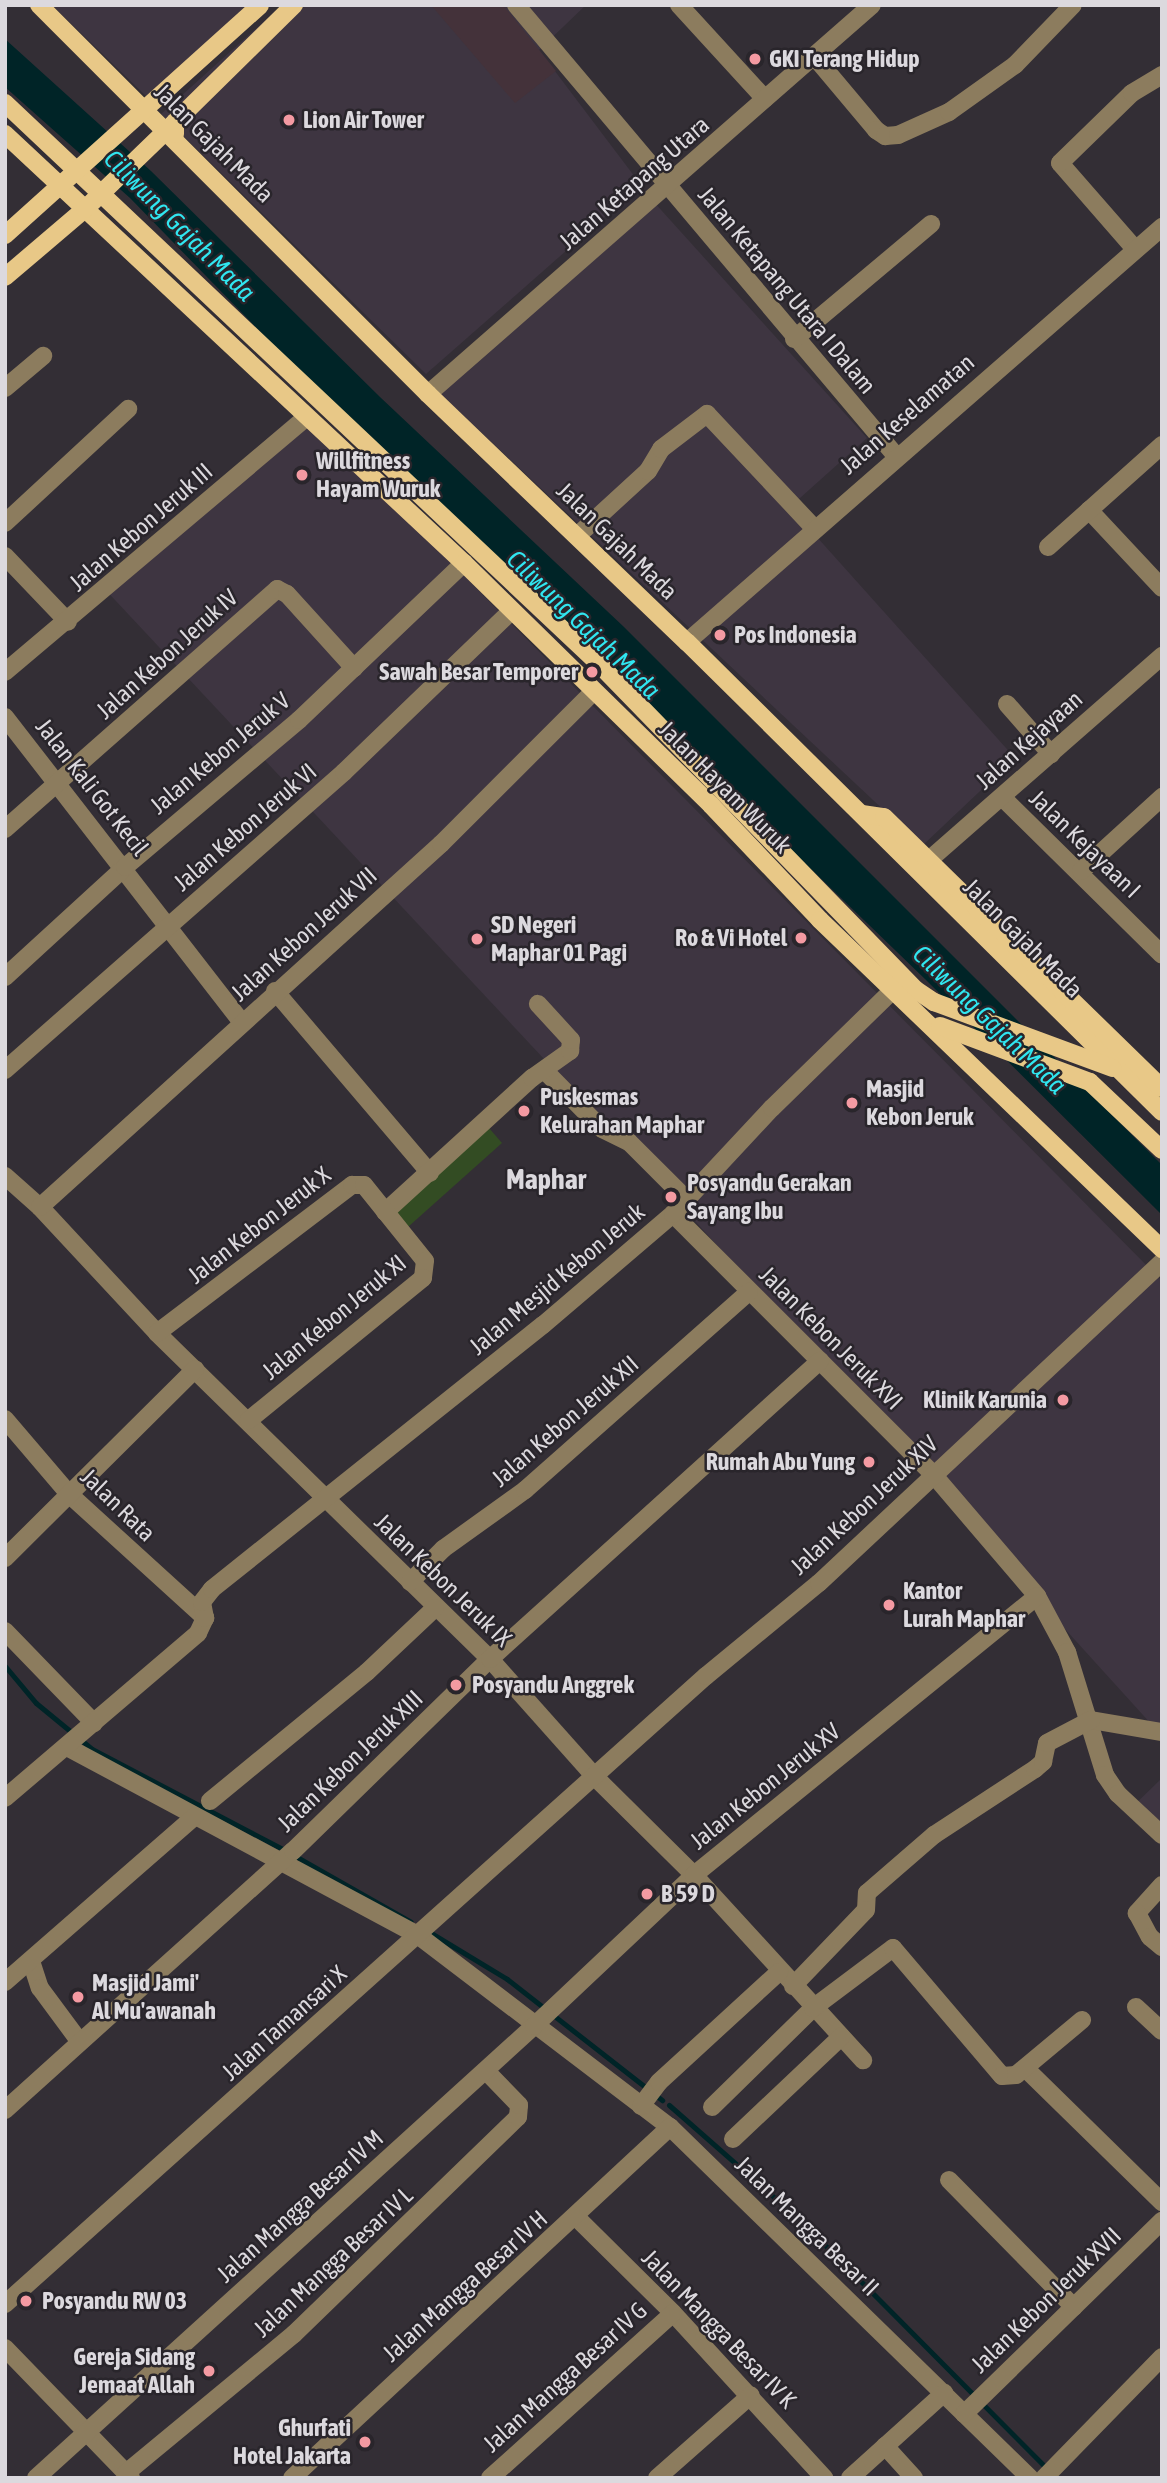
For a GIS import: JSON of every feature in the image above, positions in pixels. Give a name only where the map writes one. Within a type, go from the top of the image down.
[{"type":"main road","name":"Jalan Gajah Mada","points":[[39,5],[144,109],[171,126],[181,145],[428,394],[687,642],[1162,1112]]},
{"type":"main road","points":[[5,235],[62,187],[260,5]]},
{"type":"main road","points":[[5,276],[85,209],[250,45],[294,5]]},
{"type":"main road","points":[[234,28],[250,45]]},
{"type":"main road","name":"Jalan Hayam Wuruk","points":[[5,103],[105,189],[598,663],[916,990],[945,1006],[1042,1041],[1125,1076]]},
{"type":"main road","name":"Jalan Hayam Wuruk","points":[[5,134],[464,564],[893,990],[1162,1249]]},
{"type":"main road","points":[[862,814],[884,817],[1162,1088]]},
{"type":"main road","points":[[800,898],[930,1019],[971,1041],[1071,1073],[1090,1082],[1162,1150]]},
{"type":"street","name":"Jalan Ketapang Utara I Dalam","points":[[516,5],[896,456]]},
{"type":"street","points":[[679,5],[765,99]]},
{"type":"street","name":"Jalan Ketapang Utara","points":[[428,394],[669,187],[872,5]]},
{"type":"street","points":[[814,56],[876,130],[885,136],[898,135],[949,112],[1015,65],[1073,5]]},
{"type":"street","points":[[1135,249],[1060,163],[1132,93],[1162,75]]},
{"type":"street","points":[[794,338],[931,224]]},
{"type":"street","name":"Jalan Keselamatan","points":[[687,642],[896,456],[1162,227]]},
{"type":"street","points":[[5,388],[43,356]]},
{"type":"street","points":[[5,523],[128,409]]},
{"type":"street","points":[[577,536],[648,471],[668,443],[707,414],[814,528]]},
{"type":"street","name":"Jalan Kebon Jeruk III","points":[[5,672],[68,622],[306,418]]},
{"type":"street","points":[[1048,547],[1162,445]]},
{"type":"street","points":[[1089,510],[1162,588]]},
{"type":"street","points":[[5,556],[68,622]]},
{"type":"street","name":"Jalan Kebon Jeruk V","points":[[5,977],[125,867],[354,668],[464,564]]},
{"type":"street","name":"Jalan Kebon Jeruk IV","points":[[5,829],[60,784],[276,589],[287,594],[354,668]]},
{"type":"street","name":"Jalan Kebon Jeruk VI","points":[[5,1070],[344,772],[510,612]]},
{"type":"street","name":"Jalan Kejayaan","points":[[929,860],[1162,656]]},
{"type":"street","name":"Jalan Kebon Jeruk VII","points":[[40,1207],[275,991],[441,844],[594,691]]},
{"type":"street","points":[[1007,704],[1051,754]]},
{"type":"street","name":"Jalan Kali Got Kecil","points":[[5,717],[125,867],[242,1022]]},
{"type":"street","points":[[1081,871],[1162,797]]},
{"type":"street","name":"Jalan Kejayaan I","points":[[1003,798],[1081,871],[1162,955]]},
{"type":"street","name":"Jalan Mesjid Kebon Jeruk","points":[[5,1798],[162,1668],[198,1633],[205,1618],[202,1602],[212,1589],[326,1499],[673,1214],[772,1108],[893,990]]},
{"type":"street","points":[[275,991],[429,1173]]},
{"type":"street","points":[[385,1212],[532,1077],[545,1072],[570,1051],[571,1040],[538,1004]]},
{"type":"street","points":[[545,1072],[602,1129],[629,1142],[687,1200]]},
{"type":"street","name":"Jalan Kebon Jeruk IX","points":[[5,1176],[40,1207],[157,1333],[249,1420],[435,1608],[490,1659],[596,1779],[694,1875],[779,1972],[863,2060]]},
{"type":"street","name":"Jalan Kebon Jeruk X","points":[[157,1333],[356,1182],[364,1185],[385,1212]]},
{"type":"street","name":"Jalan Kebon Jeruk XI","points":[[249,1420],[423,1278],[425,1261],[385,1212]]},
{"type":"street","name":"Jalan Kebon Jeruk XVI","points":[[673,1214],[932,1473],[1037,1596],[1066,1652],[1091,1720],[1105,1775],[1118,1794],[1162,1835]]},
{"type":"street","name":"Jalan Kebon Jeruk XIV","points":[[596,1779],[706,1675],[819,1583],[932,1473],[1162,1262]]},
{"type":"street","name":"Jalan Kebon Jeruk XII","points":[[410,1583],[443,1549],[525,1490],[750,1292]]},
{"type":"street","name":"Jalan Kebon Jeruk XIII","points":[[5,2110],[284,1859],[490,1659],[820,1362]]},
{"type":"street","points":[[5,1558],[195,1369]]},
{"type":"street","name":"Jalan Rata","points":[[5,1419],[70,1495],[205,1618]]},
{"type":"street","name":"Jalan Kebon Jeruk XV","points":[[538,2023],[560,1999],[694,1875],[1037,1596]]},
{"type":"street","points":[[210,1801],[367,1672],[435,1608]]},
{"type":"street","points":[[5,1631],[90,1726]]},
{"type":"street","points":[[793,1986],[829,1952],[831,1941],[866,1910],[867,1893],[934,1835],[1035,1769],[1043,1762],[1047,1743],[1091,1720],[1162,1732]]},
{"type":"street","name":"Jalan Mangga Besar II","points":[[68,1745],[195,1816],[284,1859],[419,1935],[538,2023],[648,2096],[670,2127],[944,2393],[968,2410],[1030,2478]]},
{"type":"street","name":"Jalan Tamansari X","points":[[5,2304],[596,1779]]},
{"type":"street","points":[[5,1982],[195,1816]]},
{"type":"street","points":[[1162,1885],[1137,1916],[1162,1947]]},
{"type":"street","points":[[712,2107],[813,2008],[885,1951],[897,1949],[998,2073],[1012,2077],[1082,2020]]},
{"type":"street","points":[[31,1961],[40,1988],[80,2042]]},
{"type":"street","points":[[648,2096],[779,1972]]},
{"type":"street","points":[[1136,2007],[1162,2031]]},
{"type":"street","name":"Jalan Mangga Besar IV M","points":[[36,2478],[538,2023]]},
{"type":"street","points":[[733,2139],[841,2037]]},
{"type":"street","points":[[1025,2068],[1162,2202]]},
{"type":"street","name":"Jalan Mangga Besar IV L","points":[[129,2475],[294,2334],[519,2117],[519,2105],[486,2071]]},
{"type":"street","name":"Jalan Mangga Besar IV H","points":[[292,2478],[670,2127]]},
{"type":"street","points":[[949,2180],[1074,2307]]},
{"type":"street","name":"Jalan Mangga Besar IV K","points":[[576,2217],[751,2395],[824,2478]]},
{"type":"street","name":"Jalan Kebon Jeruk XVII","points":[[968,2410],[1162,2221]]},
{"type":"street","name":"Jalan Mangga Besar IV G","points":[[490,2478],[673,2313]]},
{"type":"street","points":[[5,2348],[129,2475]]},
{"type":"street","points":[[1044,2478],[1162,2357]]},
{"type":"street","points":[[850,2478],[944,2393]]},
{"type":"street","points":[[657,2478],[751,2395]]},
{"type":"street","points":[[885,2446],[914,2478]]},
{"type":"shaded area","points":[[52,5],[247,5],[147,97]]},
{"type":"shaded area","points":[[282,5],[586,5],[539,50],[641,185],[426,374],[161,114]]},
{"type":"shaded area","points":[[431,5],[503,5],[556,71],[515,103]]},
{"type":"shaded area","points":[[653,201],[867,438],[790,507],[1015,758],[922,846],[437,391]]},
{"type":"shaded area","points":[[300,410],[1162,1281],[1162,1736],[675,1199],[100,584]]},
{"type":"shaded area","points":[[1162,1778],[1162,1847],[1127,1812]]},
{"type":"green space","points":[[489,1128],[502,1143],[408,1227],[395,1212]]},
{"type":"water","name":"Ciliwung Gajah Mada","points":[[5,39],[151,171],[380,397],[624,627],[1162,1165],[1162,1215],[925,979],[359,433],[130,198],[5,87]]},
{"type":"waterway","points":[[5,1666],[36,1703],[92,1749],[286,1851]]},
{"type":"waterway","points":[[295,1856],[411,1922]]},
{"type":"waterway","points":[[426,1930],[507,1979],[662,2100]]},
{"type":"waterway","points":[[669,2105],[800,2220],[1047,2469]]},
{"type":"place","name":"GKI Terang Hidup","points":[[755,59]]},
{"type":"place","name":"Lion Air Tower","points":[[289,120]]},
{"type":"place","name":"Willfitness Hayam Wuruk","points":[[302,475]]},
{"type":"place","name":"Pos Indonesia","points":[[720,635]]},
{"type":"place","name":"Sawah Besar Temporer","points":[[592,672]]},
{"type":"place","name":"Ro & Vi Hotel","points":[[801,938]]},
{"type":"place","name":"SD Negeri Maphar 01 Pagi","points":[[477,939]]},
{"type":"place","name":"Masjid Kebon Jeruk","points":[[852,1103]]},
{"type":"place","name":"Puskesmas Kelurahan Maphar","points":[[524,1111]]},
{"type":"place","name":"Posyandu Gerakan Sayang Ibu","points":[[671,1197]]},
{"type":"place","name":"Klinik Karunia","points":[[1063,1400]]},
{"type":"place","name":"Rumah Abu Yung","points":[[869,1462]]},
{"type":"place","name":"Kantor Lurah Maphar","points":[[889,1605]]},
{"type":"place","name":"Posyandu Anggrek","points":[[456,1685]]},
{"type":"place","name":"B 59 D","points":[[647,1894]]},
{"type":"place","name":"Masjid Jami' Al Mu'awanah","points":[[78,1997]]},
{"type":"place","name":"Posyandu RW 03","points":[[26,2301]]},
{"type":"place","name":"Gereja Sidang Jemaat Allah","points":[[209,2371]]},
{"type":"place","name":"Ghurfati Hotel Jakarta","points":[[365,2442]]},
{"type":"district","name":"Maphar","points":[[546,1179]]}]
